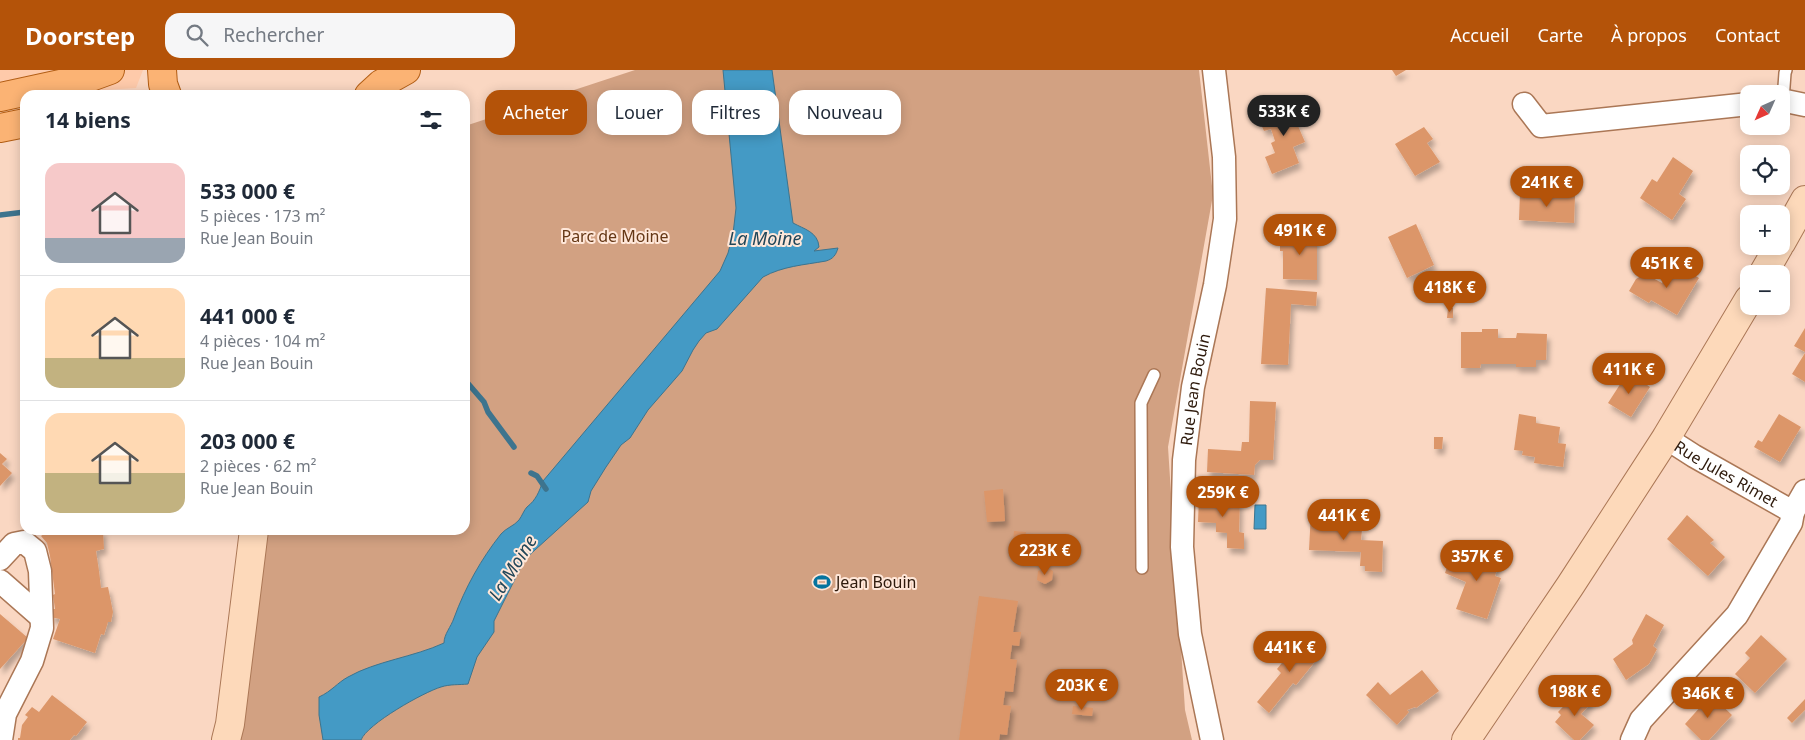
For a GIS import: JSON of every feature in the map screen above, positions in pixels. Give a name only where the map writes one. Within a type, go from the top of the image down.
[{"type":"main road","points":[[32,90],[88,78],[110,70]]},
{"type":"main road","points":[[162,70],[165,90]]},
{"type":"main road","points":[[364,90],[368,77],[367,70]]},
{"type":"main road","points":[[374,90],[381,84],[406,70]]},
{"type":"main road","points":[[0,97],[20,93]]},
{"type":"main road","points":[[0,128],[20,124]]},
{"type":"main road","points":[[1790,227],[1805,200]]},
{"type":"main road","points":[[1466,740],[1570,586],[1666,438],[1740,314]]},
{"type":"main road","points":[[226,740],[230,724],[253,535]]},
{"type":"street","name":"Rue Jean Bouin","points":[[1212,740],[1190,634],[1182,547],[1184,460],[1193,387],[1215,285],[1225,220],[1224,157],[1214,70]]},
{"type":"street","points":[[1790,102],[1805,105]]},
{"type":"street","points":[[1524,104],[1541,126],[1740,105]]},
{"type":"street","name":"Rue Jules Rimet","points":[[1666,438],[1793,512],[1805,491]]},
{"type":"street","points":[[1632,740],[1641,720],[1736,615],[1791,523],[1793,512]]},
{"type":"street","points":[[0,559],[14,544],[24,542],[35,551],[40,571],[42,628],[32,661],[5,714],[1,740]]},
{"type":"street","points":[[0,581],[41,616]]},
{"type":"lane","points":[[1784,85],[1786,70]]},
{"type":"lane","points":[[1142,568],[1141,403],[1154,375]]},
{"type":"shaded area","points":[[0,70],[143,70],[136,88],[20,90],[20,107],[0,112]]},
{"type":"green space","name":"Parc de Moine","points":[[635,70],[1199,70],[1213,195],[1168,447],[1185,710],[1192,740],[239,740],[267,535],[470,535],[470,124],[485,119],[485,135],[587,135],[587,90],[574,90]]},
{"type":"water","name":"La Moine","points":[[723,70],[772,70],[775,90],[725,90]]},
{"type":"water","name":"La Moine","points":[[779,121],[793,223],[810,232],[816,238],[819,247],[814,251],[838,248],[835,255],[826,261],[786,268],[763,277],[717,329],[706,333],[699,341],[682,371],[648,410],[630,438],[621,445],[591,491],[588,502],[525,559],[494,621],[494,632],[477,657],[468,684],[444,686],[422,695],[384,718],[365,733],[361,740],[323,740],[319,715],[319,697],[344,679],[359,672],[444,643],[446,634],[468,585],[494,544],[503,532],[519,520],[526,508],[537,496],[543,481],[720,271],[728,253],[733,234],[736,208],[729,135],[779,135]]},
{"type":"water","points":[[1255,505],[1266,505],[1266,529],[1254,529]]},
{"type":"water","points":[[1344,507],[1366,509],[1366,521],[1343,519]]},
{"type":"building","points":[[1392,70],[1406,70],[1396,76]]},
{"type":"building","points":[[1298,103],[1304,115],[1295,119],[1305,142],[1293,147],[1299,163],[1272,174],[1265,157],[1275,153],[1271,143],[1275,141],[1271,129],[1264,131],[1259,120]]},
{"type":"building","points":[[1424,127],[1433,139],[1427,143],[1440,162],[1415,176],[1395,144]]},
{"type":"building","points":[[1673,157],[1693,171],[1679,194],[1686,199],[1672,220],[1640,198],[1652,179],[1657,182]]},
{"type":"building","points":[[1520,193],[1575,196],[1574,223],[1519,220]]},
{"type":"building","points":[[1416,224],[1434,265],[1407,278],[1388,237]]},
{"type":"building","points":[[1296,233],[1317,233],[1317,280],[1283,279],[1283,251],[1280,251],[1280,234],[1295,235]]},
{"type":"building","points":[[1674,263],[1699,278],[1677,315],[1651,300],[1649,303],[1629,291],[1636,279],[1641,276],[1649,276],[1662,283]]},
{"type":"building","points":[[1266,288],[1317,292],[1316,306],[1291,304],[1288,365],[1261,364]]},
{"type":"building","points":[[1448,308],[1453,308],[1453,318],[1447,318]]},
{"type":"building","points":[[1805,328],[1805,352],[1794,346]]},
{"type":"building","points":[[1482,329],[1498,329],[1498,338],[1516,338],[1517,333],[1547,334],[1546,360],[1536,360],[1536,367],[1516,367],[1516,364],[1481,364],[1480,368],[1461,368],[1461,332],[1482,332]]},
{"type":"building","points":[[1805,353],[1805,382],[1792,374]]},
{"type":"building","points":[[1628,372],[1650,387],[1631,417],[1608,403]]},
{"type":"building","points":[[1250,401],[1276,402],[1273,460],[1260,460],[1255,465],[1254,475],[1207,472],[1208,449],[1241,451],[1242,442],[1249,442]]},
{"type":"building","points":[[1519,414],[1536,417],[1536,423],[1560,427],[1558,443],[1566,444],[1563,467],[1534,463],[1535,457],[1522,455],[1523,451],[1514,450]]},
{"type":"building","points":[[1779,414],[1801,427],[1780,462],[1754,447],[1758,440],[1762,442]]},
{"type":"building","points":[[1434,437],[1443,437],[1442,449],[1434,449]]},
{"type":"building","points":[[0,453],[7,459],[2,464],[12,473],[0,486]]},
{"type":"building","points":[[1003,489],[1005,521],[987,522],[984,491]]},
{"type":"building","points":[[1216,496],[1215,499],[1240,500],[1239,532],[1244,533],[1244,549],[1227,548],[1227,533],[1216,532],[1216,523],[1198,522],[1199,497]]},
{"type":"building","points":[[1311,512],[1335,513],[1334,527],[1362,529],[1361,540],[1383,541],[1382,572],[1365,571],[1365,566],[1360,566],[1361,552],[1309,550]]},
{"type":"building","points":[[1687,515],[1714,540],[1710,543],[1725,557],[1708,576],[1667,539]]},
{"type":"building","points":[[1014,531],[1026,532],[1023,555],[1012,553]]},
{"type":"building","points":[[103,535],[104,549],[96,551],[101,588],[108,587],[113,612],[111,622],[108,622],[104,635],[101,634],[95,653],[53,639],[60,619],[50,617],[53,609],[55,609],[53,595],[55,594],[47,543],[41,536]]},
{"type":"building","points":[[1478,548],[1501,556],[1495,576],[1501,578],[1487,619],[1456,609],[1466,582],[1445,573],[1450,558],[1472,564]]},
{"type":"building","points":[[1046,567],[1053,571],[1052,580],[1045,584],[1037,580],[1038,571]]},
{"type":"building","points":[[979,596],[1018,601],[1013,632],[1021,632],[1019,646],[1012,645],[1010,659],[1017,660],[1013,692],[1005,691],[1003,705],[1011,706],[1007,735],[1000,734],[999,740],[959,740]]},
{"type":"building","points":[[0,614],[28,638],[0,669]]},
{"type":"building","points":[[1646,614],[1664,625],[1653,646],[1657,649],[1649,664],[1626,680],[1613,659],[1633,644],[1632,640]]},
{"type":"building","points":[[1761,635],[1787,659],[1755,693],[1735,674],[1750,658],[1745,653]]},
{"type":"building","points":[[1302,638],[1322,653],[1296,685],[1293,683],[1269,713],[1257,702],[1281,673],[1277,669]]},
{"type":"building","points":[[1422,670],[1439,691],[1416,708],[1407,710],[1409,712],[1397,725],[1366,695],[1378,682],[1390,695]]},
{"type":"building","points":[[1579,690],[1592,702],[1581,714],[1594,725],[1580,740],[1574,740],[1555,722],[1561,715],[1558,712]]},
{"type":"building","points":[[52,695],[87,722],[76,736],[74,735],[70,740],[18,740],[22,725],[28,717],[25,715],[32,707],[39,712]]},
{"type":"building","points":[[1711,695],[1732,715],[1709,740],[1701,740],[1685,724]]},
{"type":"building","points":[[1805,699],[1805,710],[1792,723],[1787,718]]},
{"type":"building","points":[[1073,706],[1093,708],[1092,716],[1072,714]]},
{"type":"waterway","points":[[0,215],[20,213]]},
{"type":"waterway","points":[[470,386],[484,402],[488,412],[514,447]]},
{"type":"waterway","points":[[531,473],[537,476],[546,489]]},
{"type":"place","name":"Jean Bouin","points":[[822,582]]}]
